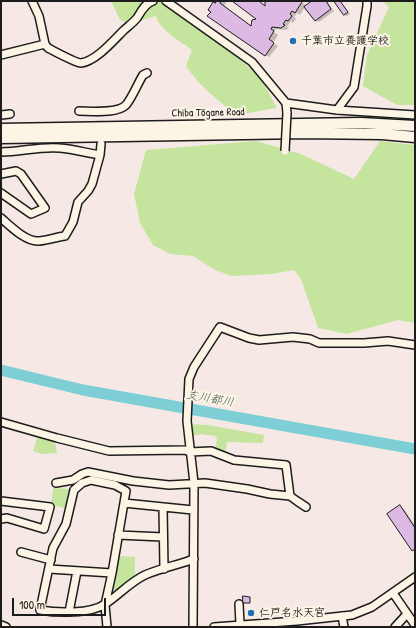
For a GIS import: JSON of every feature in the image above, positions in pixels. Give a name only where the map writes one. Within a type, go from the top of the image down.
[{"type":"highway","name":"Chiba Tōgane Road","points":[[1,129],[361,123],[415,126]]},
{"type":"highway","name":"Chiba Tōgane Road","points":[[1,138],[304,133],[415,136]]},
{"type":"street","points":[[32,1],[38,16],[45,44],[48,48],[75,62],[81,63],[106,49],[136,20],[141,11],[153,1]]},
{"type":"street","points":[[166,1],[252,62],[286,103],[287,113],[285,151]]},
{"type":"street","points":[[337,110],[354,87],[367,1]]},
{"type":"street","points":[[1,55],[45,44]]},
{"type":"street","points":[[79,111],[116,111],[122,108],[127,104],[143,75],[147,73]]},
{"type":"street","points":[[286,103],[337,110],[415,115]]},
{"type":"street","points":[[1,114],[10,114]]},
{"type":"street","points":[[1,218],[25,237],[38,241],[65,236],[73,222],[78,202],[92,184],[100,155],[101,144]]},
{"type":"street","points":[[1,152],[60,148],[100,155]]},
{"type":"street","points":[[1,174],[16,171],[21,174],[45,208],[31,214],[1,193]]},
{"type":"street","points":[[193,627],[194,483],[187,421],[187,395],[191,373],[220,328],[244,337],[259,340],[293,338],[310,340],[319,343],[364,343],[388,341],[415,345]]},
{"type":"street","points":[[1,422],[109,451],[211,451],[234,460],[286,465],[290,496]]},
{"type":"street","points":[[56,483],[69,482],[88,472],[133,481],[169,485],[205,483],[290,496],[306,507]]},
{"type":"street","points":[[107,627],[105,605],[126,491],[115,485],[92,480],[82,483],[74,490],[66,524],[54,548],[40,610],[69,612],[96,609],[105,605],[130,584],[145,575],[194,559]]},
{"type":"street","points":[[1,501],[50,507],[44,529],[7,518],[1,519]]},
{"type":"street","points":[[124,503],[193,510]]},
{"type":"street","points":[[163,507],[164,569]]},
{"type":"street","points":[[118,535],[163,537]]},
{"type":"street","points":[[21,552],[51,560]]},
{"type":"street","points":[[49,569],[112,573]]},
{"type":"street","points":[[69,612],[76,571]]},
{"type":"street","points":[[214,627],[240,624],[297,624],[362,612],[393,593],[415,577]]},
{"type":"street","points":[[393,593],[415,625]]},
{"type":"street","points":[[240,604],[240,624]]},
{"type":"street","points":[[395,627],[407,614]]},
{"type":"street","points":[[342,616],[344,627]]},
{"type":"street","points":[[1,625],[6,627]]},
{"type":"green space","points":[[111,1],[169,1],[169,7],[226,47],[260,77],[277,108],[236,115],[209,92],[191,73],[186,66],[192,50],[161,26],[156,16],[129,24],[120,20]]},
{"type":"green space","points":[[382,1],[415,1],[415,105],[397,105],[363,86],[367,55],[389,7]]},
{"type":"green space","points":[[256,141],[301,154],[354,179],[380,141],[415,145],[415,323],[398,320],[347,334],[318,328],[301,279],[294,270],[272,274],[231,276],[213,269],[193,256],[170,254],[153,245],[140,223],[134,194],[146,150]]},
{"type":"green space","points":[[190,424],[208,425],[264,435],[263,443],[227,442],[225,455],[215,449],[217,439],[215,436],[201,434],[191,436]]},
{"type":"green space","points":[[38,436],[52,440],[55,444],[57,453],[42,454],[33,451]]},
{"type":"green space","points":[[53,488],[72,489],[66,508],[51,505]]},
{"type":"green space","points":[[120,556],[135,557],[135,578],[118,592],[113,589]]},
{"type":"building","points":[[216,1],[221,1],[220,3],[251,26],[252,20],[256,19],[232,1],[259,1],[265,6],[265,1],[302,2],[295,13],[292,11],[290,14],[292,16],[288,21],[286,20],[283,24],[285,25],[284,26],[281,28],[272,27],[271,29],[274,31],[269,39],[274,43],[265,56],[207,16],[211,12],[208,10],[213,2],[215,3]]},
{"type":"building","points":[[312,1],[326,1],[331,9],[315,21],[304,7]]},
{"type":"building","points":[[334,1],[340,1],[348,12],[344,15]]},
{"type":"building","points":[[400,505],[415,528],[415,549],[412,551],[387,514]]},
{"type":"building","points":[[243,596],[250,597],[250,603],[243,603]]},
{"type":"waterway","name":"支川都川","points":[[1,370],[83,390],[415,449]]},
{"type":"tunnel","points":[[100,110],[100,132]]},
{"type":"place","name":"千葉市立養護学校","points":[[293,41]]},
{"type":"place","name":"仁戸名水天宮","points":[[251,613]]}]
